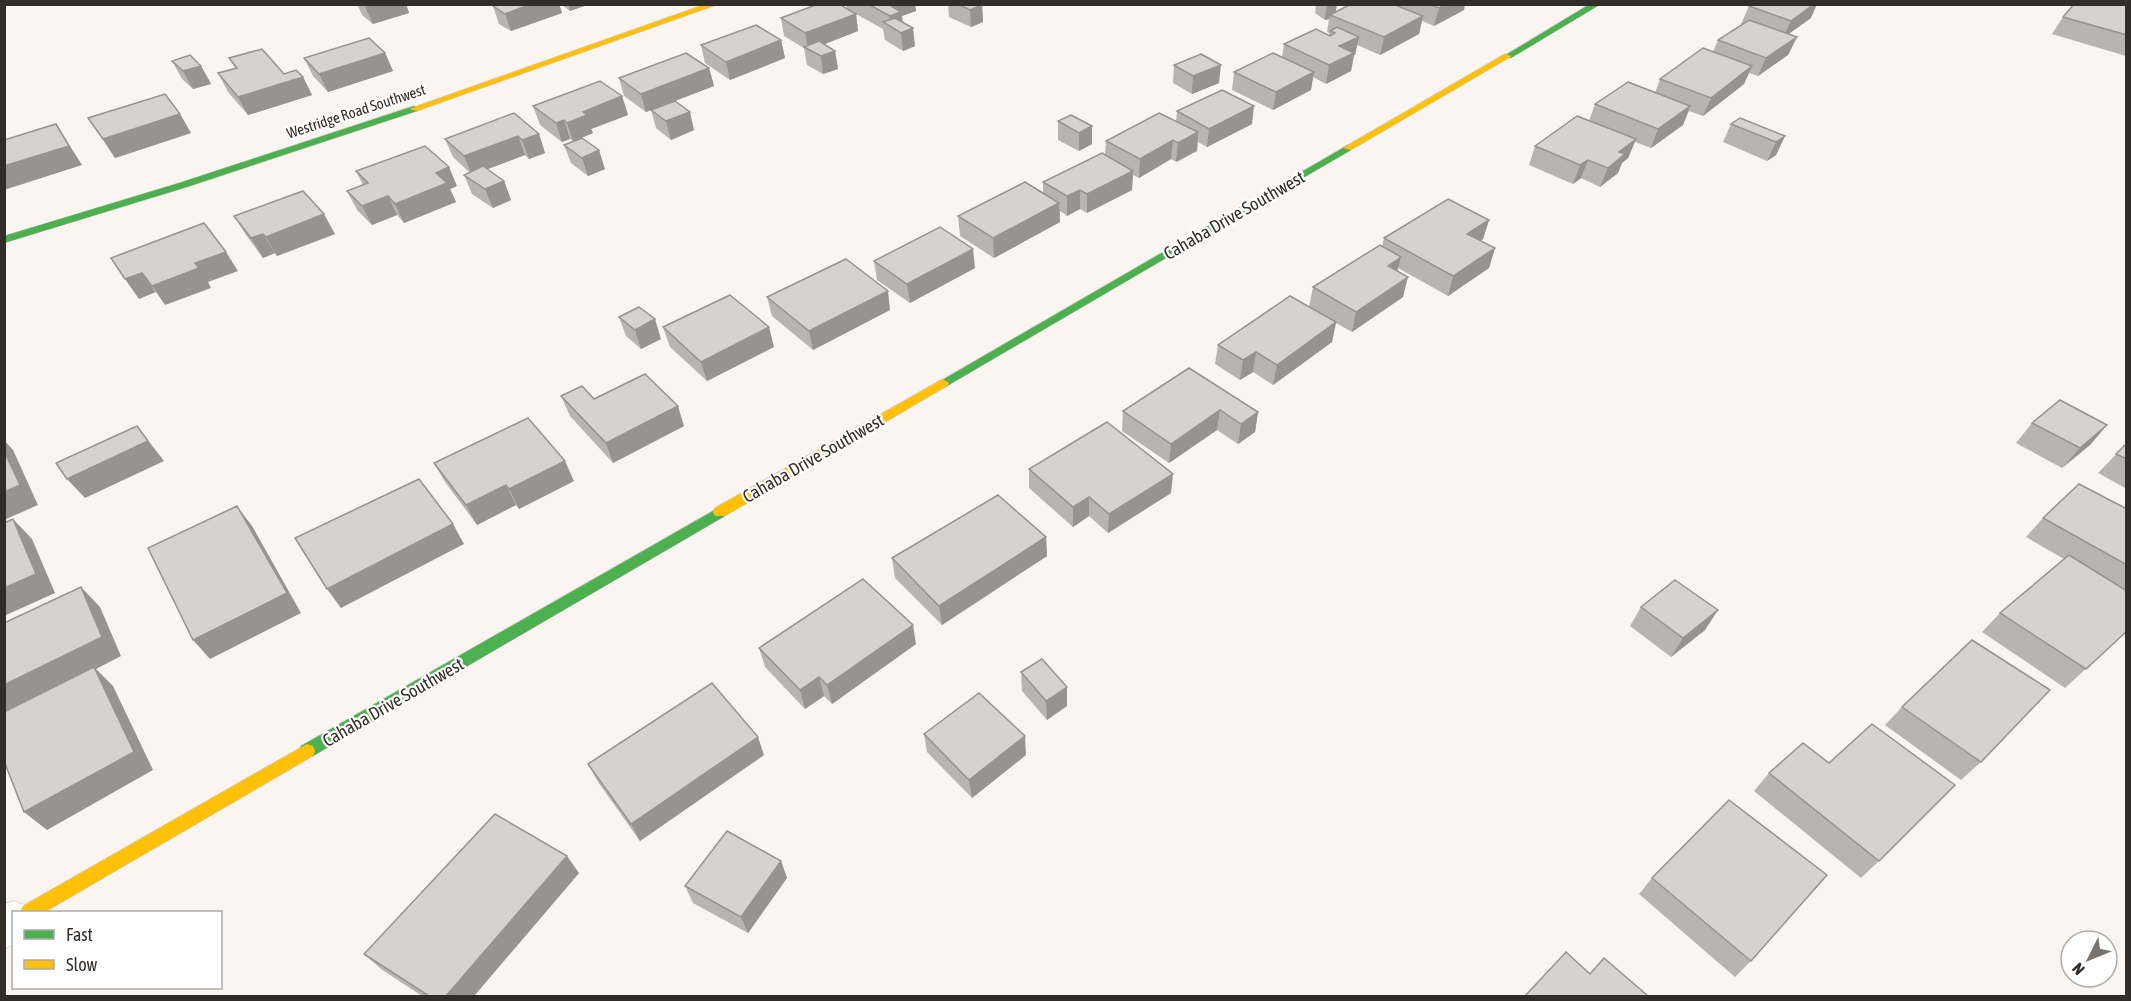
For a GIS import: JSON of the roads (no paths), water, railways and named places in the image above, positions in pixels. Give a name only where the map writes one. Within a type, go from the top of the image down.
[{"type":"street","name":"Westridge Road Southwest","points":[[4,240],[150,197],[373,123],[716,4]]},
{"type":"street","name":"Cahaba Drive Southwest","points":[[31,911],[1597,4]]}]
